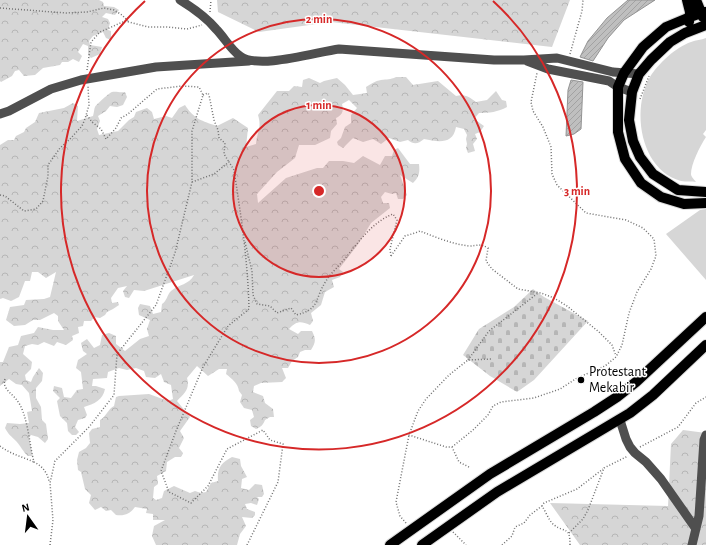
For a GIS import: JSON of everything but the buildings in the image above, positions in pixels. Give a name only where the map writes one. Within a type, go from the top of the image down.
[{"type":"main road","points":[[687,0],[690,12],[689,31]]},
{"type":"main road","points":[[696,0],[703,12],[706,25],[689,31],[670,42],[639,74],[632,92],[629,120],[632,141],[640,157],[653,174],[678,190],[706,192]]},
{"type":"main road","points":[[703,12],[666,27],[643,47],[624,72],[618,88],[618,132],[625,159],[641,182],[661,197],[684,204],[706,203]]},
{"type":"main road","points":[[390,545],[490,474],[617,397],[636,382],[706,317]]},
{"type":"main road","points":[[422,545],[515,481],[620,420],[644,404],[706,345]]},
{"type":"street","points":[[180,0],[215,27],[240,56],[250,61]]},
{"type":"street","points":[[0,114],[9,111],[51,89],[81,80],[156,67],[250,61],[257,62],[298,57],[339,49],[494,60],[557,58],[613,72],[639,74]]},
{"type":"street","points":[[524,60],[548,69],[609,81],[618,88],[632,92]]},
{"type":"street","points":[[620,420],[626,439],[635,453],[646,462],[661,479],[696,528]]},
{"type":"street","points":[[692,545],[699,516],[704,440],[706,435]]},
{"type":"path","points":[[568,60],[584,0]]},
{"type":"path","points":[[0,8],[66,13],[87,12],[104,8],[114,10],[122,14],[130,22]]},
{"type":"path","points":[[87,73],[86,67],[91,42],[100,32],[125,21],[148,27],[187,29],[209,22]]},
{"type":"path","points":[[410,435],[446,447],[452,447],[474,430],[488,415],[493,406],[510,400],[534,398],[560,389],[577,378],[605,366],[616,357],[622,345],[629,313],[637,292],[651,269],[656,256],[654,239],[643,228],[626,220],[586,213],[557,185],[552,174],[551,147],[543,127],[533,111],[531,102],[538,65]]},
{"type":"path","points":[[640,104],[644,86],[652,71]]},
{"type":"path","points":[[0,195],[5,196],[24,211],[36,209],[44,201],[48,176],[48,165],[60,148],[82,126],[89,105],[88,86]]},
{"type":"path","points":[[50,483],[55,461],[89,427],[114,395],[117,354],[156,305],[175,253],[192,182],[192,131],[203,95],[200,87],[182,86],[157,89],[128,114],[121,118],[116,128],[106,139],[101,129],[92,122],[86,114]]},
{"type":"path","points":[[203,95],[208,93],[209,95],[219,138],[225,143],[224,154],[234,170],[244,236],[249,309],[228,326],[203,367],[161,471],[169,492],[191,503],[208,486],[227,449],[263,430],[270,440],[283,444],[278,482],[247,545]]},
{"type":"path","points":[[192,182],[214,174],[229,162]]},
{"type":"path","points":[[244,236],[250,260],[253,295],[257,304],[270,306],[277,313],[292,308],[296,315],[306,312],[316,305],[326,280],[370,229],[384,218],[393,214],[397,220],[390,249],[391,256],[405,236],[420,231],[448,241],[470,246],[483,244],[488,248],[486,261],[492,269],[518,289],[538,292],[554,298],[567,306],[600,332],[612,345],[616,357]]},
{"type":"path","points":[[412,529],[400,516],[396,502],[410,435],[418,410],[426,399],[449,375],[468,360],[489,331],[538,292]]},
{"type":"path","points":[[468,360],[492,359]]},
{"type":"path","points":[[5,379],[4,383],[6,389],[17,400],[24,416],[34,462]]},
{"type":"path","points":[[502,545],[512,536],[515,527],[524,523],[530,515],[544,503],[577,489],[604,468],[635,453],[642,445],[678,427],[696,403],[706,397]]},
{"type":"path","points":[[0,446],[12,454],[20,455],[40,465],[48,474],[53,520],[50,545]]},
{"type":"path","points":[[452,447],[459,462],[469,467]]},
{"type":"path","points":[[569,533],[583,519],[604,468]]},
{"type":"path","points":[[542,506],[550,521],[555,526],[566,529],[569,533],[570,545]]},
{"type":"path","points":[[449,526],[458,538],[466,545]]},
{"type":"green space","points":[[0,0],[99,0],[103,2],[104,6],[114,7],[119,10],[115,15],[106,13],[102,17],[108,19],[110,23],[108,30],[111,31],[111,40],[106,38],[103,32],[93,36],[89,41],[90,45],[102,47],[100,54],[91,58],[88,55],[88,46],[83,44],[78,52],[82,56],[79,62],[73,59],[68,62],[62,62],[60,65],[43,68],[35,75],[24,76],[19,70],[15,71],[12,76],[1,82]]},
{"type":"green space","points":[[217,0],[570,0],[552,47],[331,22],[259,32],[218,12]]},
{"type":"green space","points":[[706,38],[706,130],[703,134],[706,137],[692,165],[691,174],[696,182],[681,181],[667,175],[656,165],[648,152],[643,137],[641,105],[644,90],[653,72],[674,52],[685,44]]},
{"type":"green space","points":[[396,77],[406,77],[413,85],[438,81],[456,96],[467,96],[476,102],[487,100],[496,91],[502,100],[506,101],[507,107],[493,112],[479,113],[474,119],[484,126],[480,132],[475,134],[477,139],[473,144],[475,151],[468,153],[466,148],[467,135],[464,129],[456,127],[452,137],[444,141],[424,139],[418,143],[412,143],[408,140],[400,142],[389,138],[381,144],[373,139],[363,142],[353,138],[343,148],[338,145],[337,142],[341,138],[345,127],[351,123],[351,115],[357,108],[349,100],[342,104],[342,112],[340,116],[336,118],[337,124],[331,131],[330,138],[315,145],[299,145],[295,158],[277,172],[257,194],[258,203],[286,178],[317,168],[323,168],[329,161],[354,163],[363,156],[380,165],[385,156],[392,156],[394,150],[398,148],[410,164],[419,164],[419,175],[413,183],[400,175],[407,195],[403,199],[398,199],[396,193],[392,194],[385,192],[381,197],[383,203],[389,203],[390,208],[371,223],[359,243],[339,269],[343,272],[340,277],[332,280],[334,287],[325,292],[321,305],[311,313],[313,321],[310,325],[299,322],[294,324],[289,329],[298,334],[301,331],[312,331],[315,340],[311,350],[300,352],[298,357],[292,361],[288,368],[282,368],[286,378],[282,382],[261,383],[254,386],[253,392],[263,396],[265,403],[273,409],[274,417],[270,417],[265,420],[262,426],[256,429],[251,426],[250,420],[254,417],[252,410],[244,408],[240,402],[242,395],[236,383],[226,374],[227,369],[219,369],[208,376],[197,366],[187,378],[188,385],[186,391],[177,401],[190,417],[180,431],[184,438],[179,448],[183,453],[181,457],[175,457],[167,462],[166,471],[157,476],[158,484],[154,487],[153,498],[156,500],[162,498],[164,491],[174,486],[190,493],[195,491],[201,493],[206,492],[211,483],[218,481],[220,466],[225,461],[232,457],[240,459],[241,466],[247,477],[242,479],[241,488],[249,490],[255,484],[262,485],[264,494],[262,497],[257,497],[259,499],[257,505],[251,503],[245,504],[247,509],[255,512],[255,515],[252,518],[242,517],[246,526],[240,534],[237,545],[156,545],[152,536],[154,526],[165,520],[153,520],[153,514],[146,513],[147,509],[135,507],[127,514],[116,515],[111,510],[106,511],[101,507],[95,510],[89,503],[91,495],[85,489],[81,472],[78,470],[77,460],[79,452],[86,448],[90,443],[89,433],[92,429],[100,427],[100,420],[114,406],[116,397],[149,394],[168,401],[173,399],[171,385],[164,382],[161,374],[155,378],[146,377],[144,371],[136,368],[127,370],[119,368],[108,372],[107,378],[93,379],[92,386],[105,389],[104,393],[98,401],[84,407],[87,415],[85,418],[78,420],[75,427],[79,432],[76,435],[72,435],[68,431],[67,423],[60,416],[57,401],[60,398],[53,391],[54,386],[62,388],[64,397],[71,398],[77,390],[83,389],[81,372],[76,368],[78,360],[87,354],[83,351],[81,343],[87,339],[94,348],[100,345],[102,335],[109,333],[116,336],[116,344],[125,351],[140,339],[149,336],[147,329],[150,320],[139,315],[138,308],[140,304],[150,306],[153,314],[161,312],[162,304],[171,291],[187,283],[194,275],[144,291],[134,290],[129,298],[125,297],[123,291],[127,286],[118,288],[111,298],[112,303],[118,302],[119,305],[100,318],[94,317],[91,321],[84,321],[83,326],[78,327],[79,333],[72,336],[73,340],[66,345],[57,342],[54,346],[44,342],[38,345],[32,344],[25,346],[23,354],[32,362],[31,369],[25,375],[26,380],[31,382],[39,368],[43,373],[42,381],[36,388],[36,398],[41,407],[42,420],[46,424],[48,439],[45,443],[38,437],[31,435],[29,438],[33,456],[28,456],[5,428],[7,423],[29,423],[27,412],[32,411],[29,393],[22,385],[16,384],[9,379],[0,386],[0,362],[3,362],[9,347],[18,345],[21,336],[34,333],[38,327],[53,330],[64,330],[58,321],[58,316],[54,313],[40,320],[33,320],[25,325],[14,326],[6,320],[10,307],[24,305],[26,300],[44,299],[50,297],[56,272],[46,278],[38,272],[32,272],[30,281],[25,281],[19,297],[11,301],[3,298],[0,299],[0,145],[8,140],[14,140],[16,136],[24,132],[26,128],[35,122],[39,113],[64,108],[73,103],[78,106],[77,121],[93,116],[96,106],[108,94],[112,92],[125,92],[127,97],[123,105],[117,107],[110,106],[106,111],[98,116],[100,121],[97,129],[99,135],[118,131],[134,117],[136,112],[147,108],[152,112],[154,119],[166,116],[172,118],[179,108],[185,105],[195,116],[207,123],[217,126],[233,118],[248,128],[246,147],[256,144],[259,127],[258,115],[277,91],[289,91],[294,86],[302,87],[303,80],[309,78],[320,83],[337,78],[353,95],[367,93],[366,87],[375,82]]},
{"type":"green space","points":[[706,209],[706,280],[666,234],[700,210]]},
{"type":"green space","points":[[533,289],[544,297],[588,321],[534,380],[517,392],[490,376],[463,355],[479,329],[514,307]]},
{"type":"green space","points":[[683,430],[706,433],[706,545],[580,545],[550,503],[668,506],[671,444]]},
{"type":"place","name":"Protestant Mekabir","points":[[581,380]]}]
